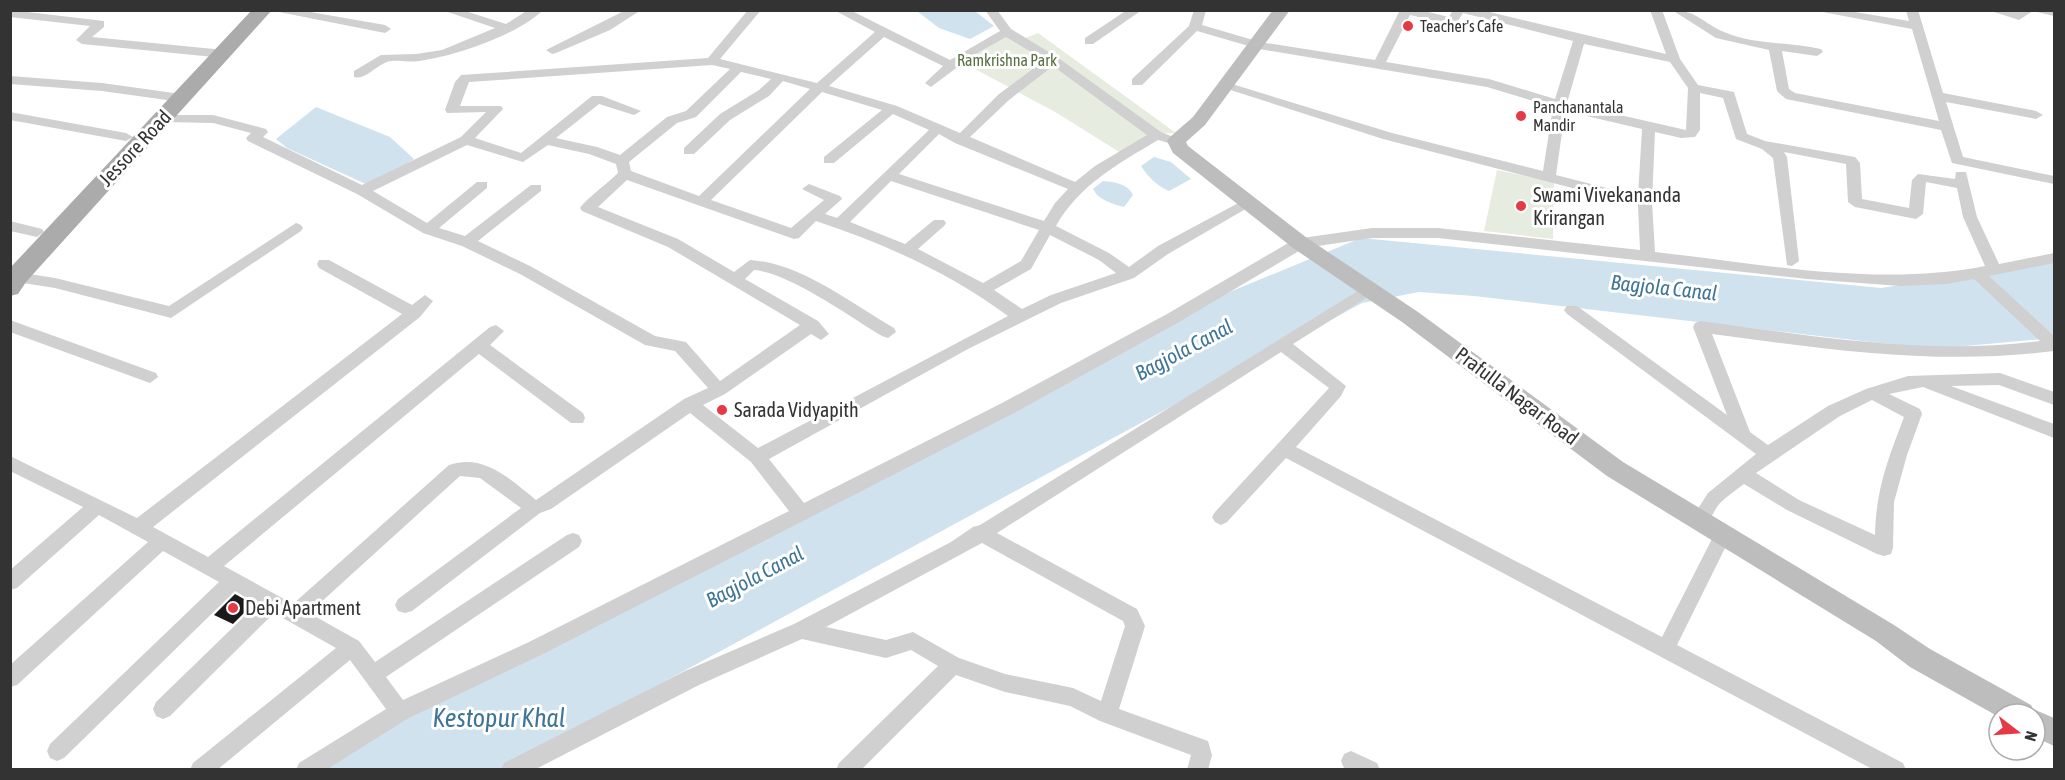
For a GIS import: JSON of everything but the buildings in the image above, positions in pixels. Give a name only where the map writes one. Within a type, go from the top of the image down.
[{"type":"main road","points":[[216,53],[248,10]]},
{"type":"main road","name":"Jessore Road","points":[[12,275],[216,53],[263,10]]},
{"type":"main road","points":[[12,275],[37,232],[126,137],[169,105]]},
{"type":"street","points":[[275,10],[319,14],[385,29]]},
{"type":"street","points":[[447,10],[507,28]]},
{"type":"street","points":[[358,74],[386,58],[416,58],[445,53],[507,28],[537,10]]},
{"type":"street","points":[[552,50],[606,27],[635,10]]},
{"type":"street","points":[[712,61],[755,10]]},
{"type":"street","points":[[1089,41],[1136,10]]},
{"type":"street","points":[[1137,82],[1195,27],[1200,10]]},
{"type":"street","points":[[992,11],[1007,32],[1053,60],[1155,135],[1176,141],[1199,121],[1227,87],[1282,10]]},
{"type":"street","points":[[1378,64],[1406,11],[1452,21],[1459,10]]},
{"type":"street","points":[[1464,10],[1579,40],[1674,59]]},
{"type":"street","points":[[1195,27],[1259,45],[1489,83],[1649,127],[1690,134],[1693,130],[1694,88],[1674,59],[1656,10]]},
{"type":"street","points":[[1678,10],[1720,35],[1770,46],[1817,52]]},
{"type":"street","points":[[1818,10],[1916,26]]},
{"type":"street","points":[[1911,10],[1957,160],[1970,217],[1994,270]]},
{"type":"street","points":[[1994,10],[2019,16],[2028,10]]},
{"type":"street","points":[[2038,10],[2055,13]]},
{"type":"street","points":[[843,11],[950,65]]},
{"type":"street","points":[[10,13],[99,24],[82,40],[216,53]]},
{"type":"street","points":[[703,200],[819,88],[884,31]]},
{"type":"street","points":[[931,83],[950,65],[982,43],[1007,32]]},
{"type":"street","points":[[1549,178],[1560,104],[1579,40]]},
{"type":"street","points":[[1770,46],[1777,51],[1783,91],[1791,96],[1947,127]]},
{"type":"street","points":[[960,140],[1004,97],[1053,60]]},
{"type":"street","points":[[362,191],[466,140],[496,109],[452,110],[460,82],[465,78],[712,61],[892,108],[960,140],[1077,188]]},
{"type":"street","points":[[405,606],[534,508],[545,504],[690,404],[719,390],[817,329],[673,243],[587,208],[603,197],[624,168],[672,120],[691,114],[739,67]]},
{"type":"street","points":[[689,151],[725,117],[764,93],[780,77]]},
{"type":"street","points":[[10,80],[102,87],[261,132],[253,138],[362,191],[428,230],[467,242],[570,294],[651,340],[680,346],[719,390]]},
{"type":"street","points":[[1227,87],[1388,136],[1646,202]]},
{"type":"street","points":[[1694,88],[1729,95],[1741,136],[1752,142],[1850,160],[1853,163],[1855,202],[1916,214],[1919,180],[1923,177],[1963,184]]},
{"type":"street","points":[[1937,96],[2036,115]]},
{"type":"street","points":[[466,140],[524,158],[548,141],[597,99],[634,111]]},
{"type":"street","points":[[829,160],[892,108]]},
{"type":"street","points":[[10,116],[126,137]]},
{"type":"street","points":[[1648,257],[1646,202],[1649,127]]},
{"type":"street","points":[[840,223],[938,128]]},
{"type":"street","points":[[984,289],[1026,265],[1060,206],[1077,188],[1100,169],[1155,135]]},
{"type":"street","points":[[548,141],[592,150],[624,168],[703,200],[736,217],[794,234],[835,199],[809,189]]},
{"type":"street","name":"Prafulla Nagar Road","points":[[1176,141],[1180,149],[1300,243],[1369,289],[1615,469],[1885,633],[1920,658],[1999,702]]},
{"type":"street","points":[[1766,145],[1772,147],[1780,157],[1792,261]]},
{"type":"street","points":[[1957,160],[2055,180]]},
{"type":"street","points":[[890,176],[1046,228],[1107,257],[1129,274]]},
{"type":"street","points":[[428,230],[482,185]]},
{"type":"street","points":[[467,242],[478,231],[536,188]]},
{"type":"street","points":[[757,458],[962,345],[1020,316],[1056,299],[1129,274],[1173,244],[1249,202]]},
{"type":"street","points":[[814,215],[907,249],[984,289],[1020,316]]},
{"type":"street","points":[[907,249],[939,223]]},
{"type":"street","points":[[10,226],[37,232]]},
{"type":"street","points":[[12,275],[171,312],[296,228]]},
{"type":"street","points":[[306,770],[400,712],[536,648],[1090,363],[1173,318],[1300,243],[1372,233],[1438,233],[1807,274],[1900,281],[1946,279],[2055,258]]},
{"type":"street","points":[[138,528],[419,307],[324,264]]},
{"type":"street","points":[[735,280],[750,265],[760,264],[804,284],[888,332]]},
{"type":"street","points":[[1977,273],[2054,345]]},
{"type":"street","points":[[511,770],[692,678],[801,630],[958,548],[979,532],[1283,345],[1369,289]]},
{"type":"street","points":[[1572,310],[1768,454]]},
{"type":"street","points":[[10,326],[150,377]]},
{"type":"street","points":[[1743,435],[1701,327],[1937,354],[2016,352],[2054,345]]},
{"type":"street","points":[[210,567],[496,331]]},
{"type":"street","points":[[479,345],[577,418]]},
{"type":"street","points":[[1221,518],[1338,386],[1283,345]]},
{"type":"street","points":[[1699,521],[1714,498],[1768,454],[1834,411],[1872,393],[1908,382],[2000,380],[2055,399]]},
{"type":"street","points":[[1924,382],[2055,431]]},
{"type":"street","points":[[1743,474],[1792,504],[1884,548],[1885,502],[1898,455],[1914,414],[1872,393]]},
{"type":"street","points":[[690,404],[757,458],[802,513]]},
{"type":"street","points":[[1283,448],[1896,770]]},
{"type":"street","points":[[10,463],[98,506],[352,647],[400,712]]},
{"type":"street","points":[[294,615],[455,470],[468,466],[479,468],[534,508]]},
{"type":"street","points":[[10,582],[98,506]]},
{"type":"street","points":[[979,532],[1130,615],[1135,626],[1107,714]]},
{"type":"street","points":[[1665,650],[1722,536]]},
{"type":"street","points":[[373,675],[573,541]]},
{"type":"street","points":[[10,678],[161,542]]},
{"type":"street","points":[[57,752],[232,582]]},
{"type":"street","points":[[163,709],[272,603]]},
{"type":"street","points":[[801,630],[886,649],[912,641],[953,665],[1005,683],[1073,697],[1107,714],[1201,748],[1202,756],[1197,770]]},
{"type":"street","points":[[200,770],[352,647]]},
{"type":"street","points":[[846,770],[953,665]]},
{"type":"green space","name":"Ramkrishna Park","points":[[1007,32],[1023,39],[1038,33],[1176,133],[1148,134],[1124,155],[1057,113],[962,62]]},
{"type":"green space","name":"Swami Vivekananda Krirangan","points":[[1497,170],[1554,182],[1553,239],[1484,231]]},
{"type":"water","points":[[917,11],[975,11],[994,26],[970,39],[939,28]]},
{"type":"water","points":[[316,107],[390,137],[414,159],[370,186],[287,148],[276,139]]},
{"type":"water","points":[[1154,157],[1171,162],[1191,179],[1169,191],[1160,186],[1141,166]]},
{"type":"water","points":[[1103,181],[1121,184],[1131,191],[1133,195],[1124,207],[1106,201],[1095,193],[1093,189]]},
{"type":"water","name":"Kestopur Khal","points":[[1361,238],[1881,288],[2054,262],[2054,338],[1931,349],[1474,296],[1419,292],[1362,303],[503,769],[312,770],[412,711],[1220,296]]},
{"type":"place","name":"Teacher's Cafe","points":[[1408,26]]},
{"type":"place","name":"Panchanantala Mandir","points":[[1521,116]]},
{"type":"place","name":"Swami Vivekananda Krirangan","points":[[1521,206]]},
{"type":"place","name":"Sarada Vidyapith","points":[[722,410]]},
{"type":"place","name":"Debi Apartment","points":[[233,608]]},
{"type":"water label","name":"Bagjola Canal","points":[[1664,288]]},
{"type":"water label","name":"Bagjola Canal","points":[[1184,350]]},
{"type":"water label","name":"Bagjola Canal","points":[[755,577]]}]
